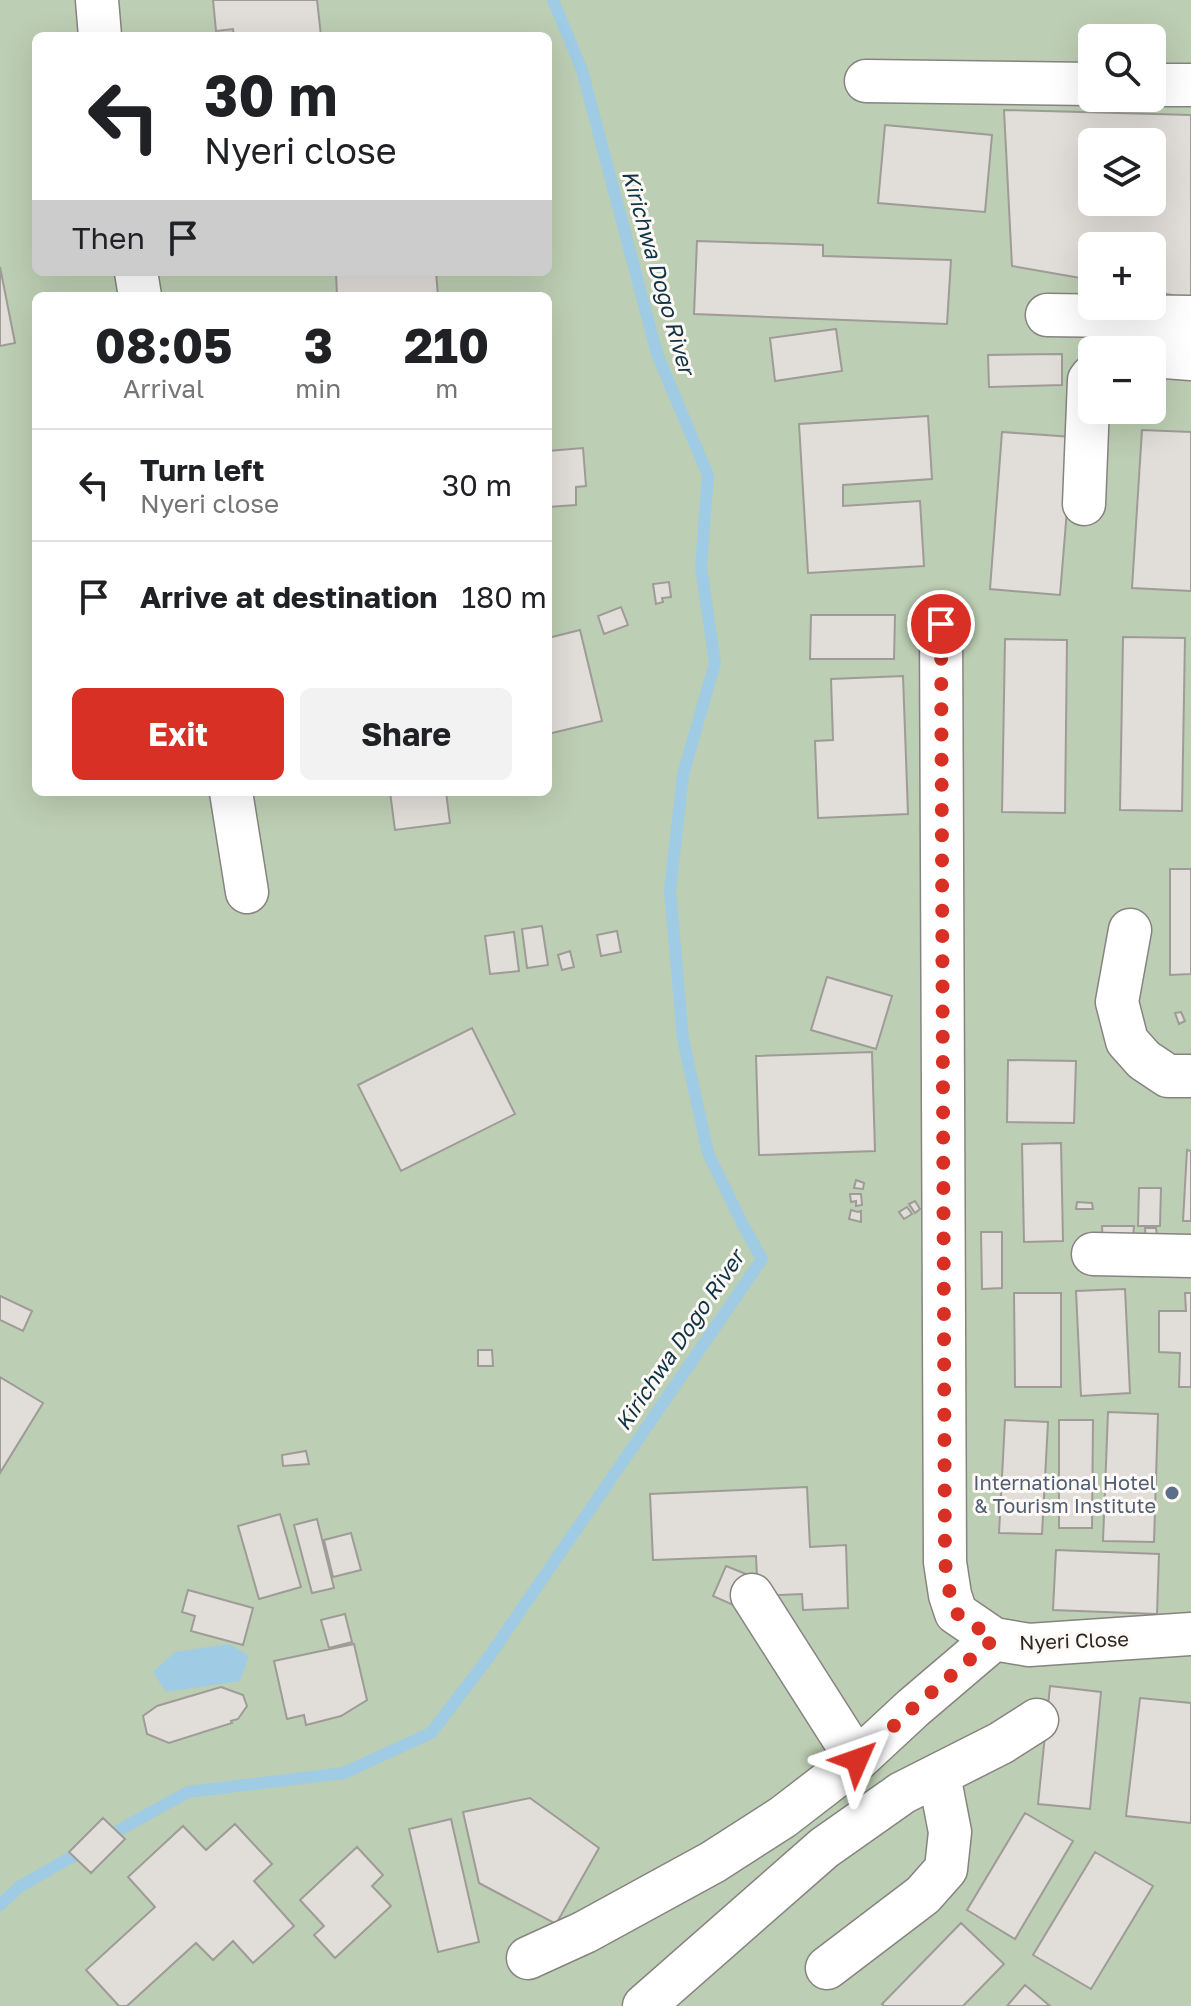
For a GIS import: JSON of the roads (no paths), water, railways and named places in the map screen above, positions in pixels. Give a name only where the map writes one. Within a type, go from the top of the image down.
[{"type":"street","points":[[97,0],[100,32]]},
{"type":"street","points":[[866,81],[1078,84]]},
{"type":"street","points":[[1166,85],[1191,85]]},
{"type":"street","points":[[1047,315],[1191,317]]},
{"type":"street","points":[[1166,357],[1191,359]]},
{"type":"street","points":[[1084,504],[1087,424]]},
{"type":"street","name":"Nyeri Close","points":[[941,624],[945,1562],[950,1595],[956,1613],[994,1639],[1029,1645],[1191,1634]]},
{"type":"street","points":[[232,796],[247,892]]},
{"type":"street","points":[[1130,930],[1117,1002],[1127,1041],[1144,1060],[1168,1076],[1191,1076]]},
{"type":"street","points":[[1093,1254],[1191,1256]]},
{"type":"street","points":[[752,1595],[864,1754],[921,1784],[950,1832],[946,1869],[923,1895],[827,1968]]},
{"type":"street","name":"Nyeri Close","points":[[528,1958],[585,1932],[713,1862],[783,1817],[864,1754],[994,1639]]},
{"type":"street","points":[[644,2006],[824,1848],[921,1784],[1001,1743],[1037,1720]]},
{"type":"water","points":[[229,1644],[249,1656],[240,1681],[166,1692],[153,1672],[175,1652]]},
{"type":"waterway","name":"Kirichwa Dogo River","points":[[103,1839],[188,1792],[344,1773],[431,1733],[486,1661],[762,1259],[708,1153],[683,1039],[670,890],[683,775],[715,663],[701,567],[708,475],[657,354],[582,70],[553,0]]},
{"type":"waterway","name":"Kirichwa Dogo River","points":[[0,1905],[19,1887],[87,1848]]},
{"type":"place","name":"International Hotel & Tourism Institute","points":[[1172,1493]]}]
